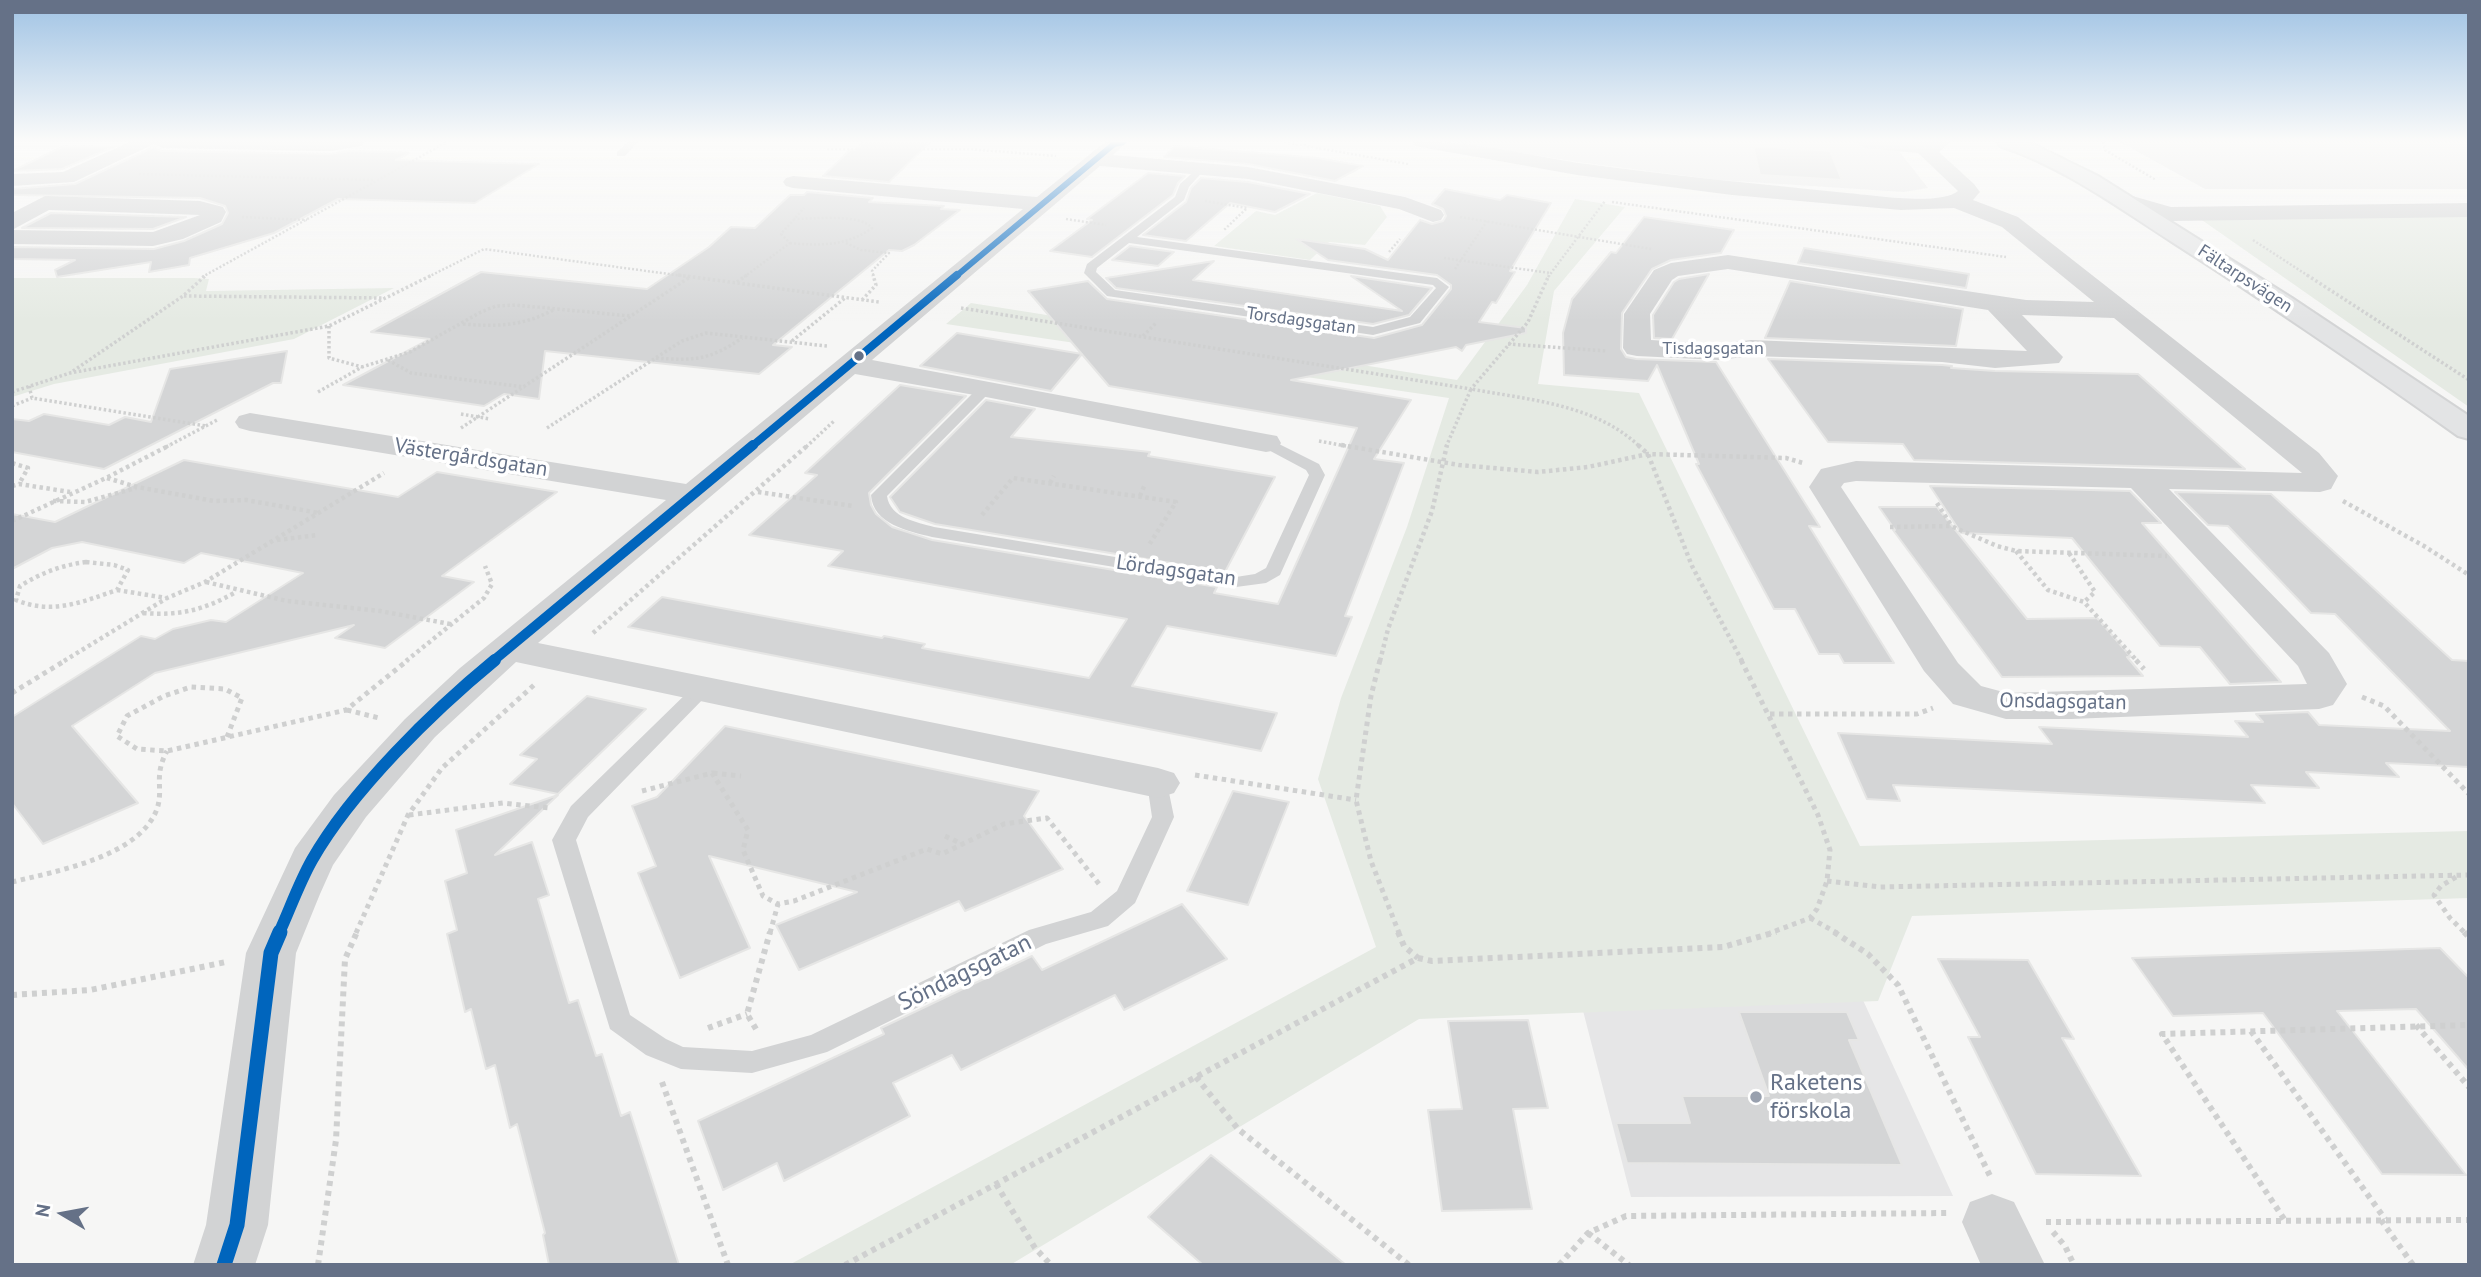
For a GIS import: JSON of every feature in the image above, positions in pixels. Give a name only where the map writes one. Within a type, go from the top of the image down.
[{"type":"main road","name":"Fältarpsvägen","points":[[2122,202],[2260,288],[2469,430]]},
{"type":"main road","name":"Fältarpsvägen","points":[[2149,202],[2295,297],[2405,385]]},
{"type":"street","points":[[970,202],[1050,211]]},
{"type":"street","points":[[224,1265],[237,1225],[271,953],[312,860],[350,806],[420,728],[474,677],[692,495],[839,356],[921,307],[1059,202]]},
{"type":"street","points":[[1394,202],[1421,208],[1433,215]]},
{"type":"street","points":[[1958,202],[2010,222],[2308,460],[2322,476],[2320,482],[2309,483],[2142,481],[1856,471],[1832,476],[1825,487],[1944,671],[1967,695]]},
{"type":"street","points":[[2127,202],[2171,214],[2469,210]]},
{"type":"street","points":[[12,223],[45,203],[200,208],[215,212],[213,217],[175,234],[153,239],[12,237]]},
{"type":"street","name":"Tisdagsgatan","points":[[1996,304],[2049,357],[2001,360],[1942,355],[1751,348],[1719,352],[1637,348],[1637,314],[1663,275],[1671,270],[1728,262],[1996,304],[2026,309],[2121,310]]},
{"type":"street","name":"Lördagsgatan","points":[[839,356],[1266,443]]},
{"type":"street","name":"Västergårdsgatan","points":[[250,422],[692,495]]},
{"type":"street","points":[[2142,481],[2213,558],[2315,661],[2327,684]]},
{"type":"street","points":[[509,649],[1158,783]]},
{"type":"street","name":"Onsdagsgatan","points":[[1967,695],[2006,706],[2071,706],[2319,696],[2327,684]]},
{"type":"lane","name":"Torsdagsgatan","points":[[1175,202],[1091,267],[1090,273],[1111,293],[1373,331],[1411,324],[1421,319],[1443,287]]},
{"type":"lane","points":[[1126,239],[1437,282],[1443,287]]},
{"type":"lane","points":[[880,505],[879,495],[986,388]]},
{"type":"lane","name":"Lördagsgatan","points":[[880,505],[896,521],[932,532],[1236,582],[1260,579],[1274,570],[1317,475],[1313,467],[1266,443]]},
{"type":"lane","name":"Söndagsgatan","points":[[701,690],[579,812],[564,840],[620,1021],[656,1046],[681,1058],[752,1062],[817,1044],[1038,937],[1099,919],[1126,897],[1163,817],[1158,783]]},
{"type":"path","points":[[70,373],[183,296],[202,277],[338,202]]},
{"type":"path","points":[[790,243],[781,234],[812,202]]},
{"type":"path","points":[[1203,250],[1247,208],[1204,202]]},
{"type":"path","points":[[2191,202],[2469,380]]},
{"type":"path","points":[[1050,211],[1139,229]]},
{"type":"path","points":[[1433,215],[1488,221],[1675,253],[1706,264]]},
{"type":"path","points":[[213,217],[308,219]]},
{"type":"path","points":[[736,282],[790,243],[846,243],[862,237],[872,228],[867,222],[854,219],[793,219]]},
{"type":"path","points":[[1443,287],[1488,221]]},
{"type":"path","points":[[846,243],[851,247],[889,253],[872,271],[876,285],[862,300]]},
{"type":"path","points":[[12,392],[70,373],[329,326],[484,249],[921,307]]},
{"type":"path","points":[[1461,260],[1550,273]]},
{"type":"path","points":[[12,693],[167,598],[205,582],[421,450],[479,418],[691,276]]},
{"type":"path","points":[[183,296],[388,299]]},
{"type":"path","points":[[792,341],[846,298]]},
{"type":"path","points":[[318,392],[362,367],[410,352],[496,306],[515,305],[631,316]]},
{"type":"path","points":[[463,324],[507,328],[521,326],[555,309]]},
{"type":"path","points":[[329,326],[329,358],[362,367]]},
{"type":"path","points":[[547,428],[695,335],[706,333],[792,341],[839,356]]},
{"type":"path","points":[[655,358],[692,362],[708,360],[743,337]]},
{"type":"path","points":[[1507,344],[1625,352],[1637,348]]},
{"type":"path","points":[[387,359],[411,373],[525,387]]},
{"type":"path","points":[[29,386],[32,398]]},
{"type":"path","points":[[1471,389],[1576,409],[1626,433],[1648,454],[1692,566],[1770,714],[1818,816],[1830,850],[1827,881],[1817,909],[1810,918],[1793,927],[1723,947],[1432,961],[1418,958],[1404,946],[1371,861],[1356,800],[1376,674],[1388,629],[1432,511],[1441,461],[1455,421],[1471,389]]},
{"type":"path","points":[[12,405],[32,398],[206,426]]},
{"type":"path","points":[[461,414],[490,419]]},
{"type":"path","points":[[12,521],[106,478],[222,418],[250,422]]},
{"type":"path","points":[[1266,443],[1319,441],[1497,470],[1538,472],[1588,467],[1648,454],[1786,458],[1832,476]]},
{"type":"path","points":[[12,463],[28,468],[19,484]]},
{"type":"path","points":[[1050,483],[1054,476]]},
{"type":"path","points":[[106,478],[137,487],[214,501],[246,500],[319,513]]},
{"type":"path","points":[[963,537],[1013,478],[1176,502],[1136,566]]},
{"type":"path","points":[[12,486],[19,484],[71,492]]},
{"type":"path","points":[[1140,496],[1145,484]]},
{"type":"path","points":[[52,501],[74,505],[102,500],[137,487]]},
{"type":"path","points":[[757,492],[858,506],[880,505]]},
{"type":"path","points":[[1851,527],[1951,526],[1997,546],[2016,551],[2213,558]]},
{"type":"path","points":[[273,541],[318,535]]},
{"type":"path","points":[[2016,551],[2048,590],[2084,602],[2172,701]]},
{"type":"path","points":[[2068,553],[2095,592],[2084,602]]},
{"type":"path","points":[[117,590],[128,570],[111,562],[81,561],[45,571],[20,586],[16,600],[32,608],[58,608],[117,590],[167,598]]},
{"type":"path","points":[[227,737],[242,698],[225,690],[191,687],[164,696],[127,716],[117,736],[137,749],[167,751],[346,710],[484,598],[492,584],[485,566]]},
{"type":"path","points":[[205,582],[236,592],[347,610],[372,610],[450,624]]},
{"type":"path","points":[[142,613],[178,617],[204,611],[236,592]]},
{"type":"path","points":[[2327,684],[2385,706],[2469,794]]},
{"type":"path","points":[[1770,714],[1917,713],[1967,695]]},
{"type":"path","points":[[12,882],[70,866],[119,848],[147,827],[158,807],[157,768],[167,751]]},
{"type":"path","points":[[712,773],[748,830],[743,850],[763,896],[778,904],[794,901],[927,849],[942,854],[1004,824],[1047,818],[1115,905]]},
{"type":"path","points":[[408,815],[503,803],[579,812],[627,794],[712,773],[741,776]]},
{"type":"path","points":[[1158,783],[1202,774],[1356,800]]},
{"type":"path","points":[[945,836],[962,844]]},
{"type":"path","points":[[1827,881],[1880,887],[2469,875]]},
{"type":"path","points":[[2469,875],[2452,878],[2434,895],[2450,918],[2469,937]]},
{"type":"path","points":[[772,1056],[747,1014],[778,904]]},
{"type":"path","points":[[1810,918],[1866,950],[1882,963],[1898,985],[2015,1222],[2065,1246],[2074,1265]]},
{"type":"path","points":[[12,995],[90,990],[271,953]]},
{"type":"path","points":[[845,1265],[1418,958]]},
{"type":"path","points":[[2416,1025],[2469,1087]]},
{"type":"path","points":[[2285,1220],[2162,1034],[2469,1025]]},
{"type":"path","points":[[2251,1031],[2413,1265]]},
{"type":"path","points":[[681,1058],[661,1084],[728,1265]]},
{"type":"path","points":[[1196,1077],[1238,1129],[1409,1265]]},
{"type":"path","points":[[996,1184],[1035,1248],[1051,1265]]},
{"type":"path","points":[[1559,1265],[1588,1233],[1626,1216],[1953,1213],[2015,1222],[2469,1220]]},
{"type":"path","points":[[1588,1233],[1629,1265]]},
{"type":"shaded area","points":[[1301,202],[1359,202],[1380,206],[1387,217],[1365,245],[1329,242],[1310,260],[1214,246],[1256,211],[1275,215]]},
{"type":"shaded area","points":[[1574,202],[1625,207],[1554,291],[1538,384],[1639,393],[1860,846],[2469,831],[2469,898],[1912,916],[1878,1001],[1419,1019],[1010,1265],[789,1265],[1376,947],[1318,779],[1341,698],[1407,527],[1449,398],[946,324],[971,303],[1457,380],[1527,285]]},
{"type":"shaded area","points":[[2469,215],[2469,407],[2199,218]]},
{"type":"shaded area","points":[[12,278],[209,279],[206,291],[394,288],[294,339],[54,384],[12,397]]},
{"type":"shaded area","name":"Raketens förskola","points":[[1862,998],[1953,1196],[1631,1197],[1580,999]]},
{"type":"building","points":[[211,202],[333,202],[274,233],[190,258],[189,265],[149,272],[151,262],[57,277],[55,270],[75,260],[12,259],[12,247],[154,249],[184,241],[222,224],[228,213],[225,206]]},
{"type":"building","points":[[427,202],[477,202],[475,203]]},
{"type":"building","points":[[783,202],[869,202],[944,206],[941,209],[960,210],[914,245],[902,251],[889,250],[773,345],[792,347],[759,374],[545,351],[539,399],[504,394],[484,406],[343,385],[430,339],[371,332],[481,272],[647,289],[709,247],[731,227],[755,228]]},
{"type":"building","points":[[1110,202],[1164,202],[1092,257],[1050,251],[1092,220],[1087,219]]},
{"type":"building","points":[[1186,202],[1295,202],[1275,212],[1230,203],[1186,241],[1143,235]]},
{"type":"building","points":[[1434,202],[1551,203],[1510,271],[1515,272],[1496,303],[1492,302],[1479,322],[1526,328],[1526,333],[1466,345],[1462,351],[1456,347],[1291,380],[1411,400],[1374,459],[1404,463],[1345,616],[1352,617],[1336,656],[1167,626],[1132,686],[1277,713],[1261,751],[628,627],[662,597],[882,638],[884,636],[925,644],[922,648],[1089,678],[1127,619],[828,566],[843,551],[749,535],[817,475],[805,473],[900,385],[966,396],[869,493],[876,514],[892,527],[932,540],[1217,587],[1214,593],[1278,604],[1357,428],[1109,386],[1028,291],[1088,281],[1107,299],[1374,338],[1422,325],[1451,289],[1451,285],[1437,275],[1328,260],[1296,239],[1365,249],[1388,260],[1420,220],[1432,224],[1443,221],[1446,216],[1443,209],[1432,204]]},
{"type":"building","points":[[51,213],[186,217],[153,229],[22,228]]},
{"type":"building","points":[[1644,217],[1734,230],[1721,253],[1671,260],[1652,269],[1622,313],[1621,349],[1626,357],[1636,359],[1716,362],[1820,527],[1809,526],[1894,663],[1844,663],[1839,654],[1819,654],[1795,609],[1774,609],[1696,464],[1699,464],[1657,365],[1648,381],[1564,375],[1563,333],[1572,299],[1611,252],[1616,253]]},
{"type":"building","points":[[1130,246],[1174,252],[1158,266],[1112,260]]},
{"type":"building","points":[[1804,248],[1969,274],[1966,288],[1798,263]]},
{"type":"building","points":[[1214,261],[1193,280],[1402,311],[1351,276],[1432,288],[1409,315],[1373,324],[1116,288],[1106,278]]},
{"type":"building","points":[[1709,274],[1672,339],[1654,338],[1653,315],[1674,282]]},
{"type":"building","points":[[1790,281],[1963,309],[1956,346],[1765,338]]},
{"type":"building","points":[[957,333],[1082,354],[1051,391],[920,366]]},
{"type":"building","points":[[287,351],[281,383],[273,383],[104,469],[12,452],[12,419],[29,421],[44,414],[109,425],[125,417],[151,422],[170,369]]},
{"type":"building","points":[[1768,359],[1942,365],[1995,371],[2138,374],[2245,469],[1914,460],[1903,444],[1828,442]]},
{"type":"building","points":[[986,400],[1035,409],[1011,437],[1150,452],[1148,456],[1275,477],[1225,572],[935,524],[900,512],[890,497]]},
{"type":"building","points":[[184,460],[398,497],[437,472],[557,492],[442,576],[474,582],[385,648],[335,638],[354,625],[155,673],[72,726],[138,803],[43,844],[12,803],[12,717],[141,636],[155,639],[173,629],[211,620],[226,622],[303,573],[201,553],[184,563],[82,542],[52,548],[12,569],[12,514],[55,522]]},
{"type":"building","points":[[1930,486],[2130,491],[2161,523],[2142,523],[2281,682],[2230,684],[2200,647],[2160,646],[2072,538],[1961,533]]},
{"type":"building","points":[[2175,492],[2271,494],[2452,660],[2469,661],[2469,767],[2386,763],[2399,777],[2306,772],[2319,788],[2251,785],[2265,803],[1893,785],[1900,801],[1867,799],[1838,733],[2052,744],[2039,727],[2248,737],[2235,721],[2263,722],[2256,714],[2308,712],[2319,725],[2450,731],[2335,614],[2311,613],[2228,526],[2208,525]]},
{"type":"building","points":[[1879,507],[1937,507],[2027,619],[2097,618],[2131,657],[2127,657],[2143,676],[2002,677],[1893,530]]},
{"type":"building","points":[[587,696],[646,709],[558,794],[510,784],[537,759],[520,755]]},
{"type":"building","points":[[725,726],[1039,791],[1024,816],[1063,869],[965,911],[959,901],[799,970],[776,925],[857,892],[709,856],[750,948],[680,978],[638,873],[656,866],[632,806],[657,797]]},
{"type":"building","points":[[1233,791],[1289,802],[1248,905],[1187,891]]},
{"type":"building","points":[[558,795],[495,855],[532,842],[549,895],[538,899],[569,1003],[578,1000],[596,1056],[602,1054],[621,1116],[630,1112],[679,1265],[549,1265],[543,1235],[545,1233],[517,1124],[510,1128],[495,1065],[486,1069],[471,1009],[465,1012],[447,934],[457,930],[445,881],[467,873],[456,830]]},
{"type":"building","points":[[1182,904],[1227,959],[1124,1010],[1115,995],[961,1070],[952,1055],[893,1083],[910,1116],[784,1181],[777,1163],[723,1190],[698,1121],[884,1034],[881,1028],[1032,956],[1042,970]]},
{"type":"building","points":[[2440,948],[2469,978],[2469,1070],[2416,1009],[2337,1011],[2466,1175],[2382,1174],[2263,1013],[2173,1016],[2132,958]]},
{"type":"building","points":[[1938,959],[2028,960],[2074,1039],[2062,1038],[2141,1176],[2036,1174],[1968,1037],[1980,1037]]},
{"type":"building","points":[[1739,1012],[1847,1012],[1859,1040],[1849,1040],[1902,1165],[1627,1163],[1616,1123],[1690,1123],[1682,1096],[1769,1096]]},
{"type":"building","points":[[1528,1020],[1548,1108],[1513,1109],[1532,1209],[1442,1211],[1428,1110],[1462,1109],[1448,1021]]},
{"type":"building","points":[[1211,1155],[1346,1265],[1203,1265],[1148,1217]]},
{"type":"transit line","points":[[224,1265],[237,1225],[271,953],[312,860],[350,806],[420,728],[474,677],[1045,202]]},
{"type":"place","name":"Raketens förskola","points":[[1756,1097]]}]
